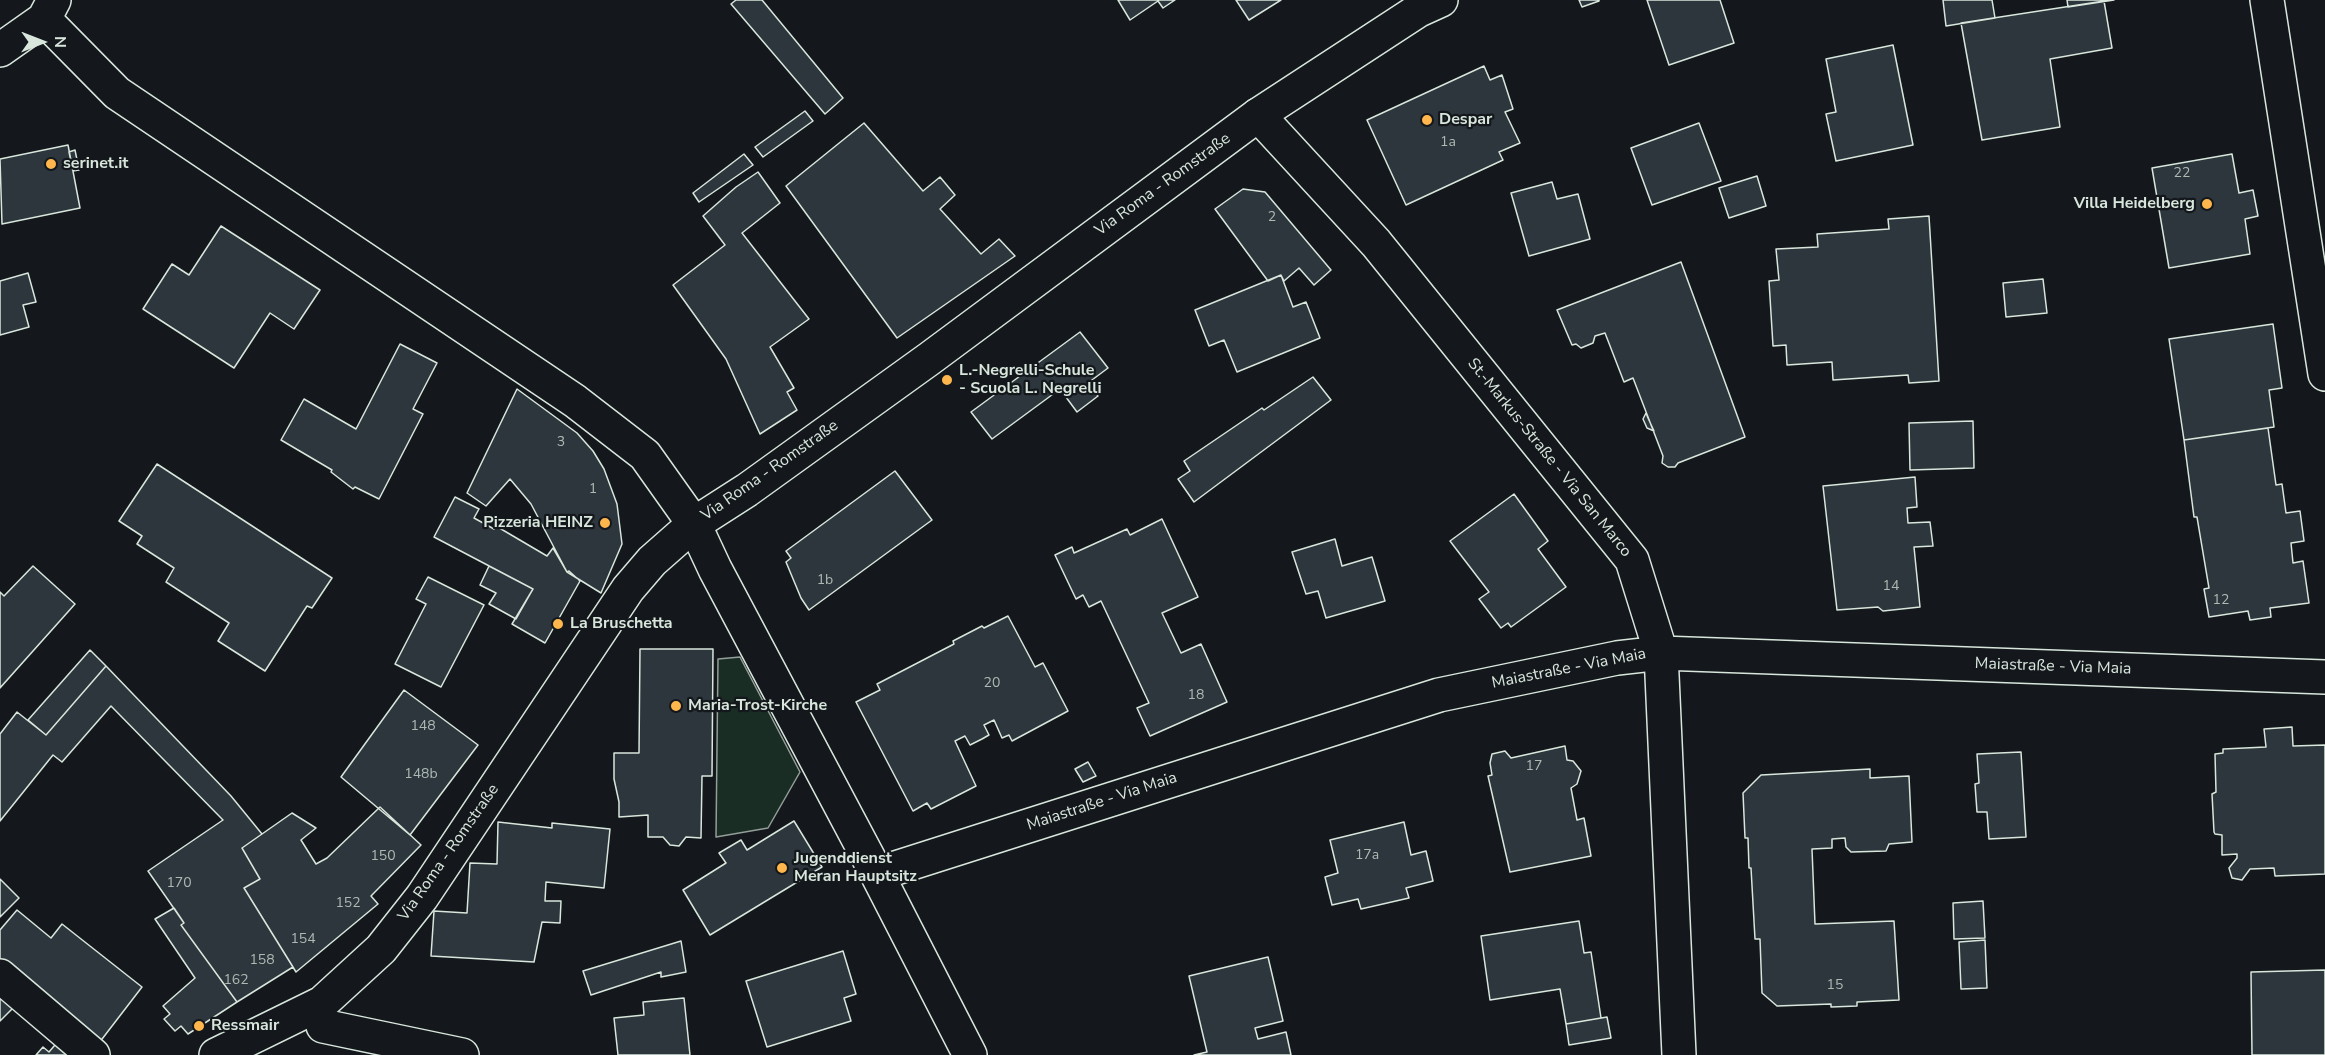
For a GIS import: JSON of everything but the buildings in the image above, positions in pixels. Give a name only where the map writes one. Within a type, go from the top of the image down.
[{"type":"street","name":"Via Roma - Romstraße","points":[[216,1055],[324,1028],[415,905],[628,589],[652,561],[694,524],[747,490],[929,359],[1258,115],[1419,10],[1441,0]]},
{"type":"street","points":[[2267,0],[2316,251],[2325,374]]},
{"type":"street","points":[[0,50],[49,10],[117,93],[575,401],[645,455],[694,524],[715,569],[970,1055]]},
{"type":"street","name":"St.-Markus-Straße - Via San Marco","points":[[1258,115],[1376,243],[1632,560],[1661,653],[1679,1055]]},
{"type":"street","name":"Maiastraße - Via Maia","points":[[877,874],[1439,694],[1617,658],[1661,653],[2325,677]]},
{"type":"street","points":[[0,976],[93,1055]]},
{"type":"street","points":[[324,1028],[462,1055]]},
{"type":"green space","points":[[740,657],[800,772],[768,828],[716,837],[718,659]]},
{"type":"place","name":"Despar","points":[[1427,120]]},
{"type":"place","name":"serinet.it","points":[[51,164]]},
{"type":"place","name":"Villa Heidelberg","points":[[2207,204]]},
{"type":"place","name":"L.-Negrelli-Schule - Scuola L. Negrelli","points":[[947,380]]},
{"type":"place","name":"Pizzeria HEINZ","points":[[605,523]]},
{"type":"place","name":"La Bruschetta","points":[[558,624]]},
{"type":"place","name":"Maria-Trost-Kirche","points":[[676,706]]},
{"type":"place","name":"Jugenddienst Meran Hauptsitz","points":[[782,868]]},
{"type":"place","name":"Ressmair","points":[[199,1026]]}]
